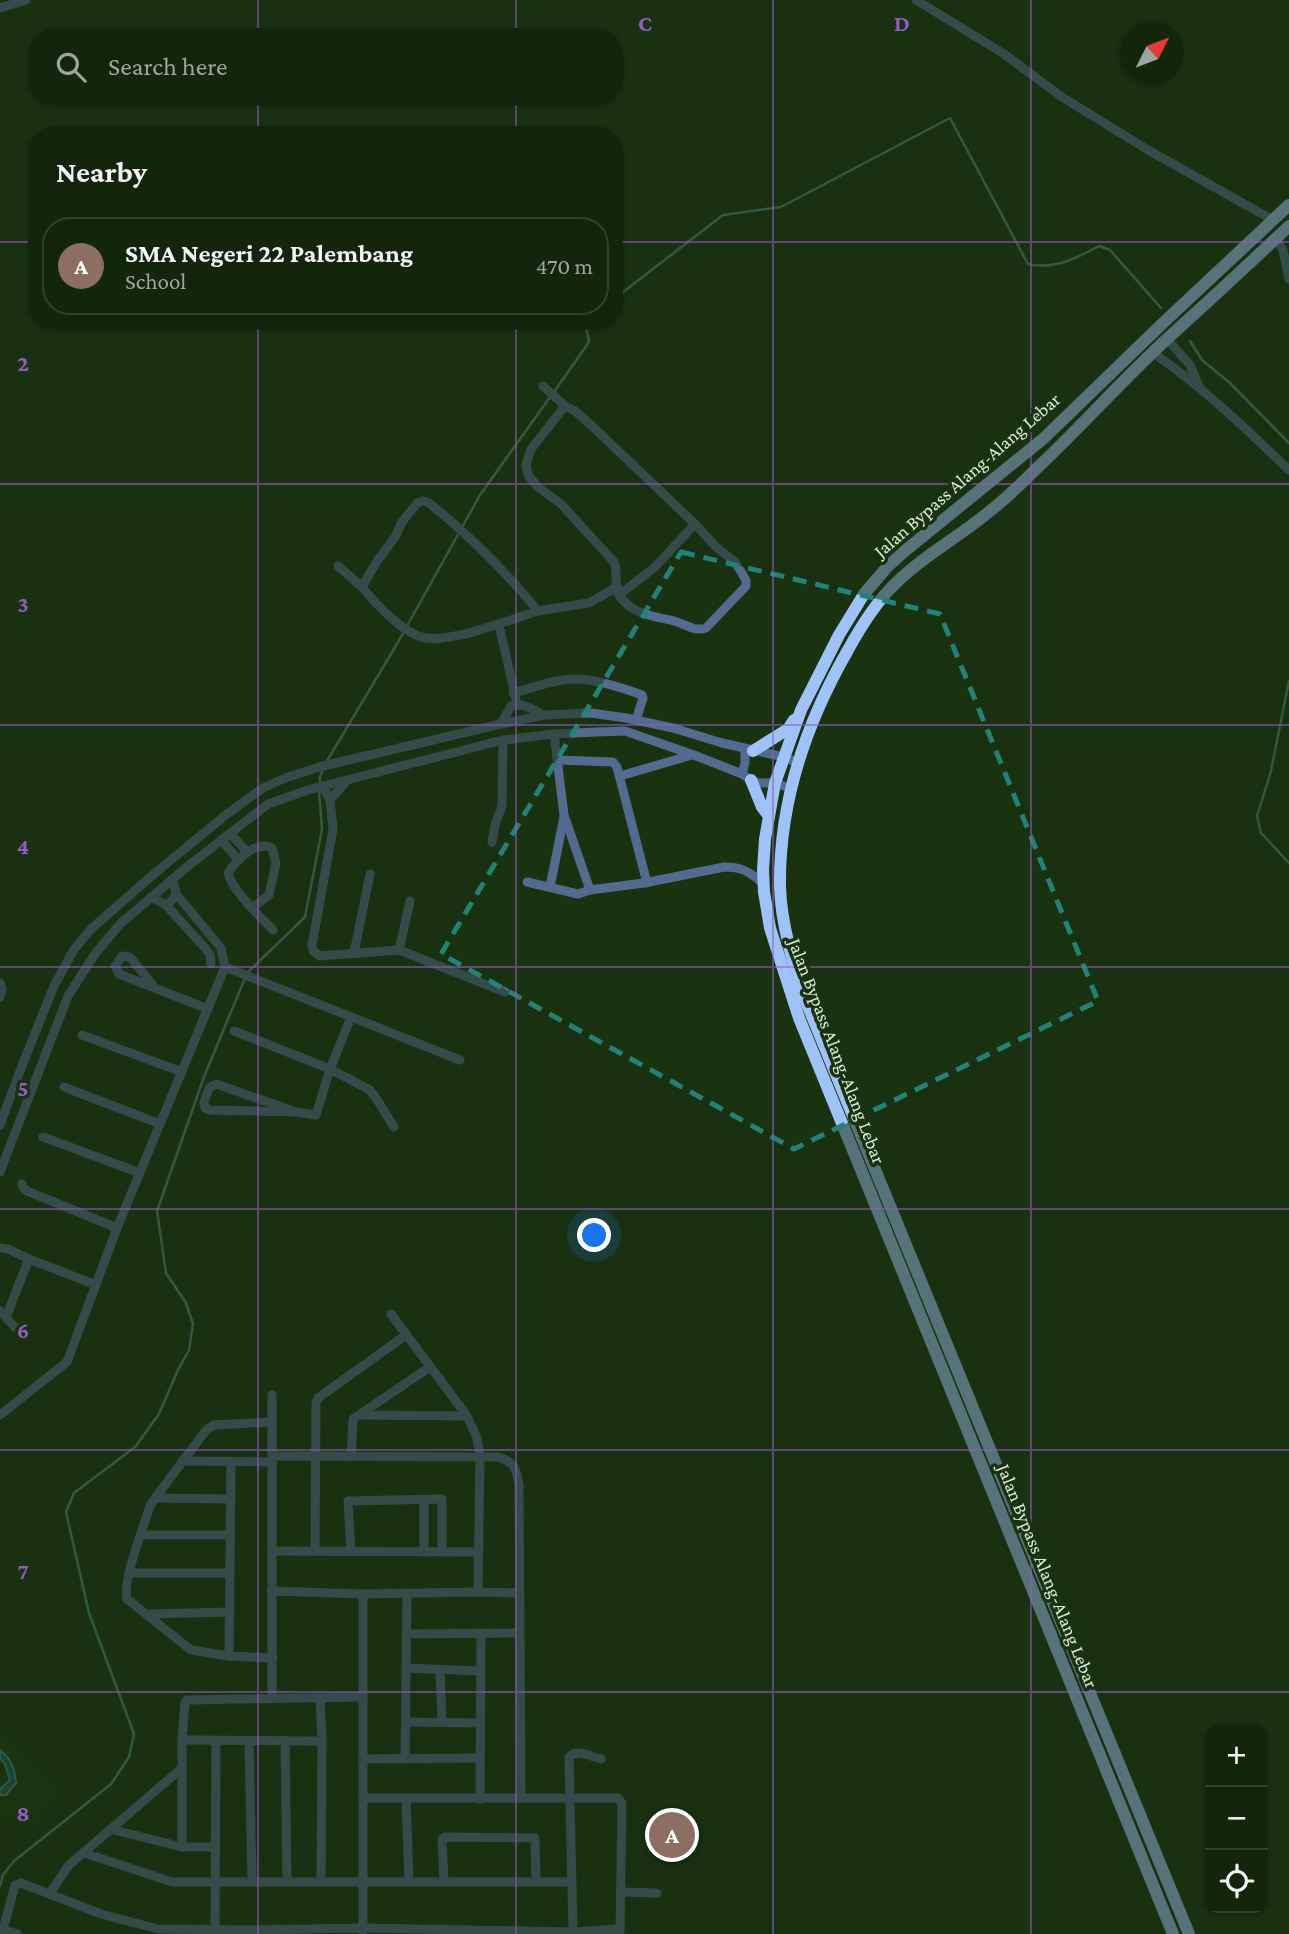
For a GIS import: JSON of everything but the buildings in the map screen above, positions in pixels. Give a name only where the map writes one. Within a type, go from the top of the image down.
[{"type":"highway","name":"Jalan Bypass Alang-Alang Lebar","points":[[1173,1934],[799,1018],[770,928],[763,883],[765,839],[775,782],[801,710],[839,635],[864,594],[888,566],[1043,439],[1289,205]]},
{"type":"highway","name":"Jalan Bypass Alang-Alang Lebar","points":[[1189,1934],[805,999],[794,965],[780,888],[790,788],[798,763],[832,677],[865,621],[888,591],[906,572],[991,511],[1170,336],[1289,226]]},
{"type":"highway","points":[[749,750],[788,729],[801,710]]},
{"type":"highway","points":[[746,777],[769,816]]},
{"type":"highway","points":[[1143,1861],[1157,1855]]},
{"type":"street","points":[[0,8],[26,0]]},
{"type":"street","points":[[916,0],[1004,54],[1062,97],[1148,150],[1273,220]]},
{"type":"street","points":[[1276,239],[1283,250],[1289,279]]},
{"type":"street","points":[[1170,336],[1190,365],[1200,388]]},
{"type":"street","points":[[1153,353],[1200,388],[1289,470]]},
{"type":"street","points":[[546,389],[591,425],[716,547],[735,562],[746,580],[746,586],[706,628],[694,629],[633,609],[618,591],[614,562],[561,504],[538,488],[528,475],[526,465],[531,449],[562,404]]},
{"type":"street","points":[[362,587],[402,522],[417,503],[423,501],[429,503],[468,536],[512,580],[538,611]]},
{"type":"street","points":[[338,566],[362,587],[380,608],[410,632],[424,638],[444,638],[499,625],[538,611],[589,603],[618,591],[655,567],[695,524]]},
{"type":"street","points":[[499,625],[517,704]]},
{"type":"street","points":[[513,694],[577,679],[601,684],[643,696],[636,720]]},
{"type":"street","points":[[501,724],[511,706],[517,704],[544,715]]},
{"type":"street","points":[[0,1125],[2,1114],[54,986],[73,951],[91,929],[155,873],[250,797],[285,778],[501,724],[544,715],[591,713],[673,728],[798,763]]},
{"type":"street","points":[[0,1172],[68,996],[83,971],[120,924],[268,804],[322,786],[503,740],[554,734],[625,731],[694,754],[759,783],[775,782],[790,788]]},
{"type":"street","points":[[554,734],[564,815],[590,890]]},
{"type":"street","points":[[492,842],[502,807],[503,740]]},
{"type":"street","points":[[415,746],[417,762]]},
{"type":"street","points":[[397,750],[402,758],[401,766]]},
{"type":"street","points":[[746,777],[745,763],[749,750]]},
{"type":"street","points":[[620,776],[694,754]]},
{"type":"street","points":[[558,760],[613,762],[617,766],[647,883]]},
{"type":"street","points":[[330,800],[347,780]]},
{"type":"street","points":[[322,786],[330,800],[333,829],[313,951],[320,956],[399,950],[505,992]]},
{"type":"street","points":[[550,887],[564,815]]},
{"type":"street","points":[[230,833],[247,852]]},
{"type":"street","points":[[221,840],[239,860]]},
{"type":"street","points":[[252,908],[269,895],[276,863],[272,848],[265,845],[247,852],[228,875],[252,908],[273,930]]},
{"type":"street","points":[[527,882],[578,894],[724,867],[737,867],[763,883]]},
{"type":"street","points":[[354,953],[370,874]]},
{"type":"street","points":[[0,1416],[67,1362],[117,1228],[225,967],[221,948],[177,895],[177,889],[171,880]]},
{"type":"street","points":[[166,905],[177,895]]},
{"type":"street","points":[[151,897],[166,905],[205,948],[210,954],[211,964]]},
{"type":"street","points":[[399,950],[410,901]]},
{"type":"street","points":[[205,948],[215,940]]},
{"type":"street","points":[[225,967],[460,1060]]},
{"type":"street","points":[[0,983],[0,997]]},
{"type":"street","points":[[155,988],[208,1009]]},
{"type":"street","points":[[296,1112],[216,1084],[209,1088],[204,1102],[205,1108],[209,1110],[316,1115],[330,1069],[351,1017]]},
{"type":"street","points":[[234,1031],[330,1069],[370,1090],[394,1127]]},
{"type":"street","points":[[82,1035],[182,1072]]},
{"type":"street","points":[[64,1087],[160,1124]]},
{"type":"street","points":[[43,1137],[140,1173]]},
{"type":"street","points":[[22,1184],[27,1191],[117,1228]]},
{"type":"street","points":[[0,1248],[96,1285]]},
{"type":"street","points":[[22,1335],[3,1314],[29,1259]]},
{"type":"street","points":[[391,1314],[467,1416],[477,1438],[480,1457],[478,1592]]},
{"type":"street","points":[[315,1551],[317,1398],[406,1335]]},
{"type":"street","points":[[351,1457],[353,1419],[430,1367]]},
{"type":"street","points":[[272,1395],[272,1699]]},
{"type":"street","points":[[358,1415],[467,1416]]},
{"type":"street","points":[[272,1422],[211,1426],[155,1498],[141,1535],[126,1596],[191,1650],[229,1656],[273,1658]]},
{"type":"street","points":[[183,1461],[316,1457],[498,1457],[508,1460],[514,1466],[519,1485],[521,1798]]},
{"type":"street","points":[[229,1656],[231,1461]]},
{"type":"street","points":[[155,1498],[231,1499]]},
{"type":"street","points":[[424,1500],[424,1552]]},
{"type":"street","points":[[351,1550],[348,1501],[442,1500],[442,1552]]},
{"type":"street","points":[[141,1535],[230,1535]]},
{"type":"street","points":[[272,1551],[478,1552]]},
{"type":"street","points":[[130,1573],[230,1573]]},
{"type":"street","points":[[271,1591],[519,1594]]},
{"type":"street","points":[[363,1594],[363,1931]]},
{"type":"street","points":[[405,1758],[407,1594]]},
{"type":"street","points":[[148,1614],[230,1612]]},
{"type":"street","points":[[480,1799],[481,1633]]},
{"type":"street","points":[[407,1634],[519,1633]]},
{"type":"street","points":[[406,1668],[480,1671]]},
{"type":"street","points":[[440,1670],[442,1722]]},
{"type":"street","points":[[182,1847],[182,1740],[187,1700],[363,1697]]},
{"type":"street","points":[[320,1698],[321,1881]]},
{"type":"street","points":[[406,1722],[480,1723]]},
{"type":"street","points":[[182,1740],[322,1741]]},
{"type":"street","points":[[249,1740],[252,1881]]},
{"type":"street","points":[[215,1930],[216,1741]]},
{"type":"street","points":[[285,1741],[287,1881]]},
{"type":"street","points":[[573,1933],[570,1755],[580,1752],[601,1759]]},
{"type":"street","points":[[363,1759],[479,1758]]},
{"type":"street","points":[[50,1893],[69,1865],[182,1768]]},
{"type":"street","points":[[17,1934],[3,1932],[15,1885],[21,1883],[102,1914],[160,1931],[620,1931],[621,1801],[618,1798],[363,1798]]},
{"type":"street","points":[[406,1798],[409,1881]]},
{"type":"street","points":[[110,1829],[182,1847],[216,1847]]},
{"type":"street","points":[[444,1881],[442,1839],[445,1837],[535,1838],[536,1881]]},
{"type":"street","points":[[84,1853],[172,1882],[572,1882]]},
{"type":"street","points":[[620,1892],[657,1893]]},
{"type":"highlighted area","points":[[681,552],[940,614],[1098,1001],[794,1149],[441,954]]},
{"type":"shaded area","points":[[0,1735],[59,1791],[32,1828],[0,1816]]},
{"type":"water","points":[[0,1750],[10,1760],[16,1783],[6,1795],[0,1795],[0,1789],[10,1780],[0,1758]]},
{"type":"waterway","points":[[623,292],[723,215],[781,207],[950,118],[1028,264],[1056,264],[1099,246],[1110,250],[1161,308]]},
{"type":"waterway","points":[[554,392],[589,342],[587,329]]},
{"type":"waterway","points":[[1190,341],[1202,360],[1230,383],[1289,443]]},
{"type":"waterway","points":[[407,626],[480,495],[550,397]]},
{"type":"waterway","points":[[327,761],[404,632]]},
{"type":"waterway","points":[[1289,681],[1271,771],[1257,816],[1261,833],[1289,863]]},
{"type":"waterway","points":[[320,784],[324,767]]},
{"type":"waterway","points":[[248,972],[305,917],[322,829],[319,791]]},
{"type":"waterway","points":[[0,1886],[3,1875],[14,1861],[111,1784],[129,1757],[134,1734],[89,1613],[66,1512],[74,1493],[135,1447],[159,1414],[189,1350],[193,1324],[186,1303],[166,1273],[157,1211],[204,1077],[245,978]]},
{"type":"place","name":"SMA Negeri 22 Palembang","points":[[672,1835]]}]
